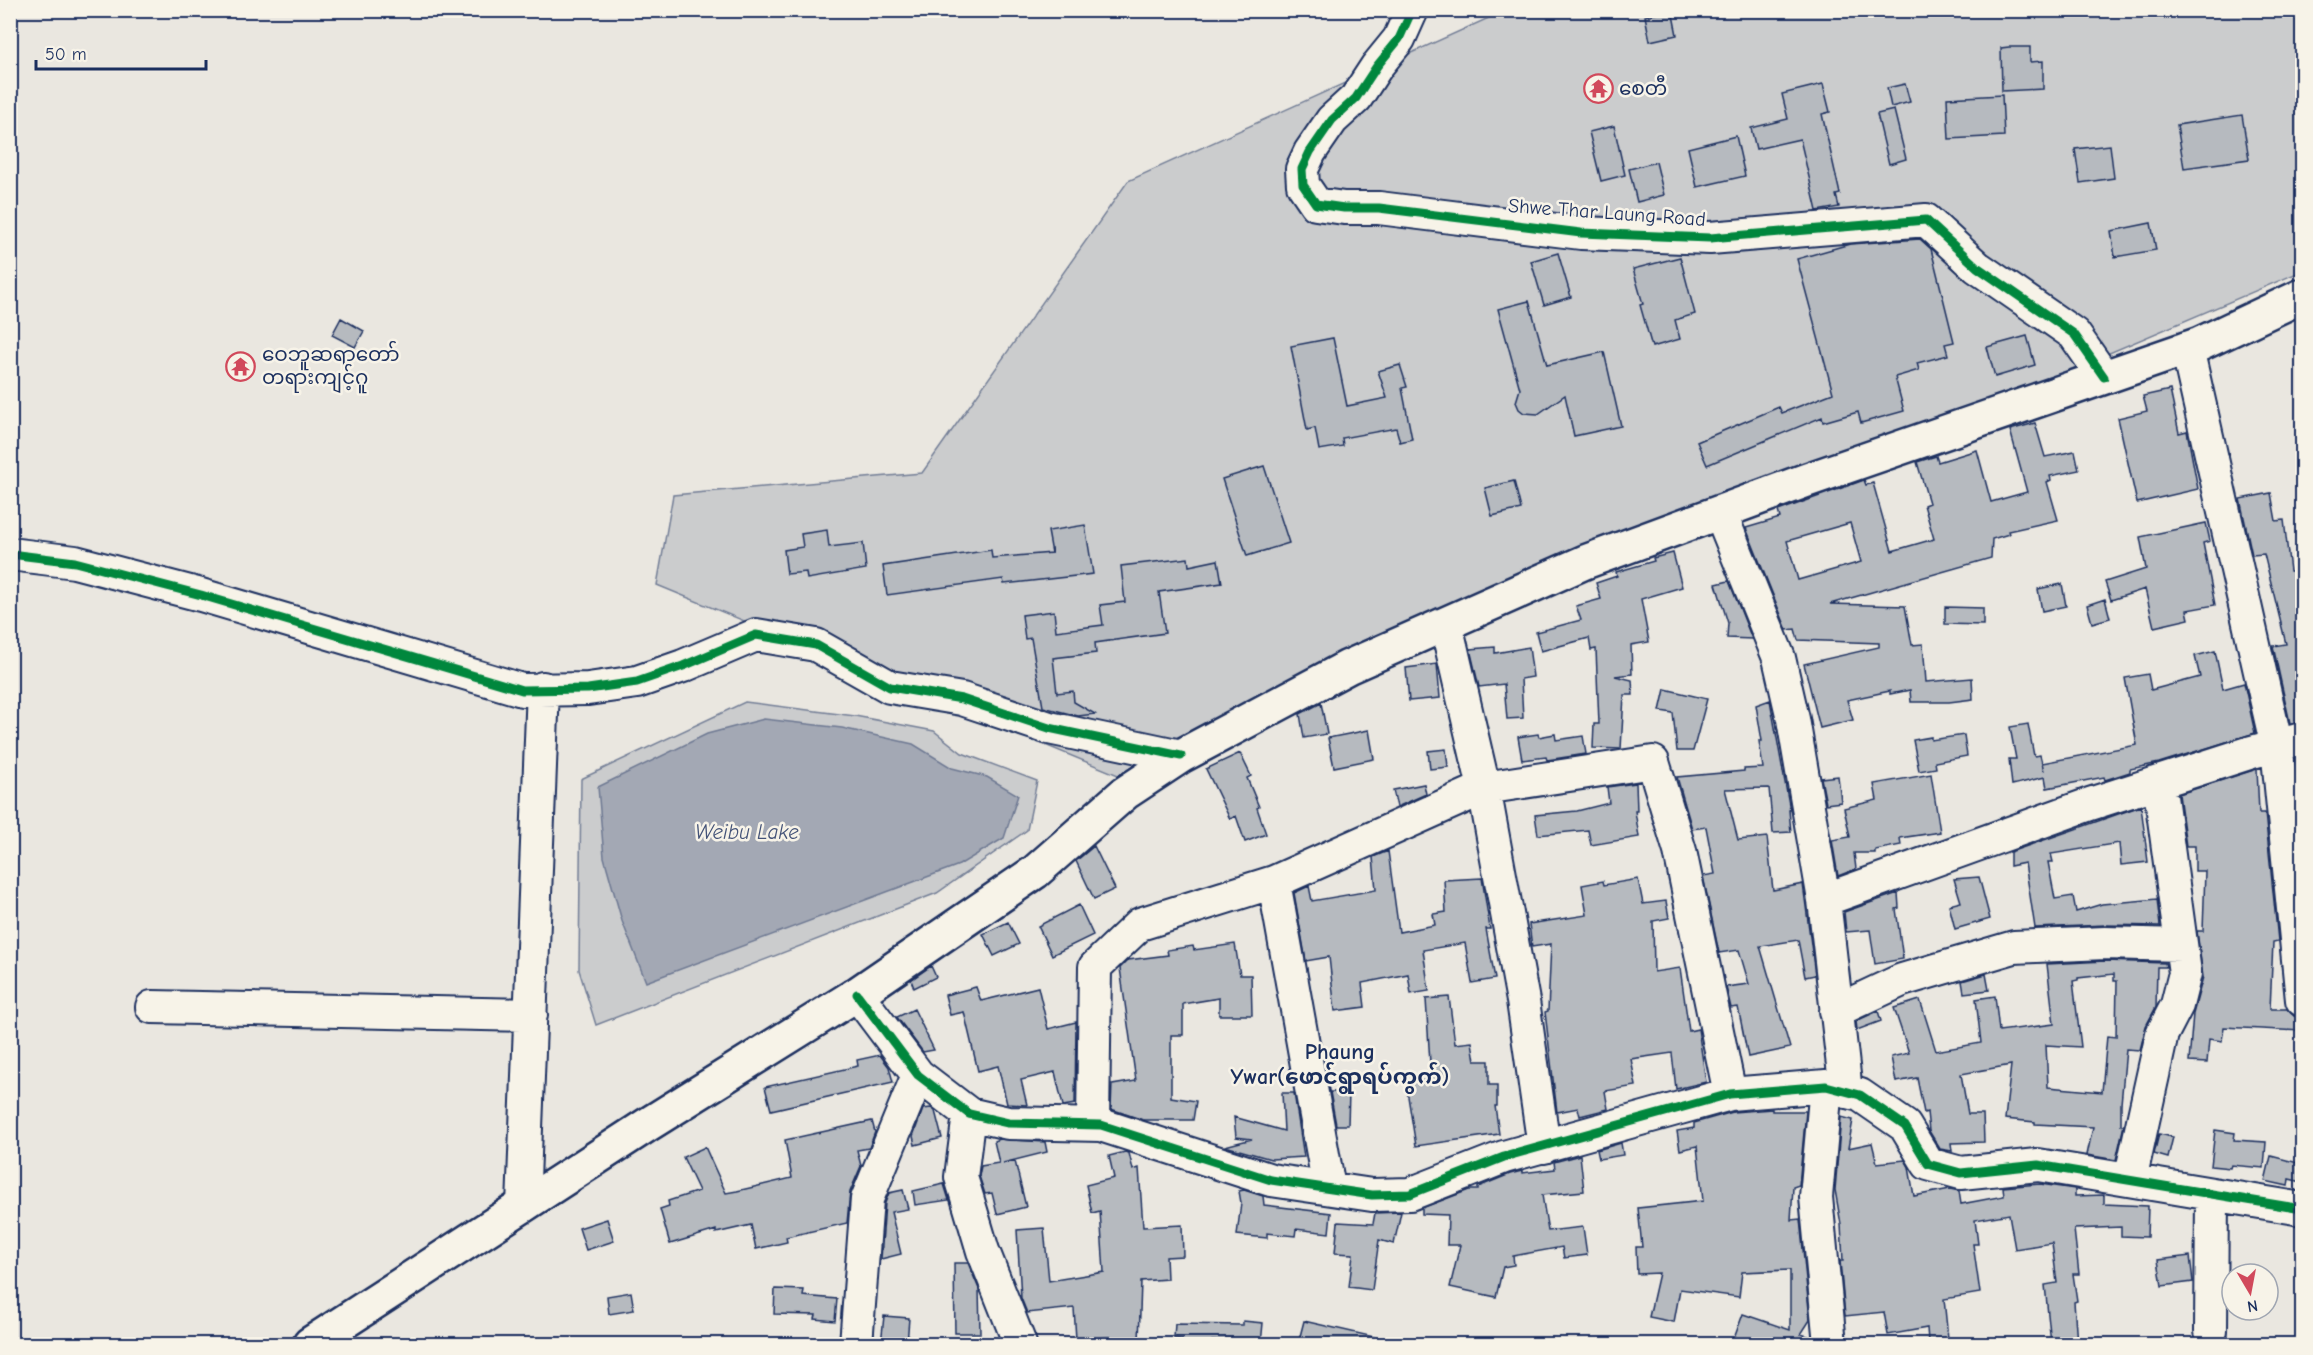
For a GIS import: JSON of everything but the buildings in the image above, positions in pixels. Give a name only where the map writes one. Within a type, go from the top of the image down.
[{"type":"main road","points":[[309,1344],[647,1125],[857,994],[1035,872],[1125,793],[1181,756],[1347,667],[1586,562],[1807,480],[2187,348],[2302,301]]},
{"type":"street","name":"Shwe Thar Laung Road","points":[[1412,10],[1399,39],[1377,66],[1356,98],[1332,120],[1310,152],[1302,169],[1303,185],[1316,204],[1344,208],[1379,208],[1581,233],[1710,238],[1926,220],[1977,267],[2074,334],[2104,377]]},
{"type":"street","points":[[2187,348],[2290,743],[2302,1000]]},
{"type":"street","points":[[1720,512],[1779,658],[1793,719],[1824,900],[1836,1011],[1836,1089],[1816,1197],[1830,1344]]},
{"type":"street","points":[[10,554],[75,562],[201,595],[522,690],[588,689],[637,682],[683,666],[756,635],[816,645],[890,687],[962,699],[1049,728],[1181,756]]},
{"type":"street","points":[[1446,624],[1484,788],[1523,1001],[1544,1146]]},
{"type":"street","points":[[523,1206],[543,688]]},
{"type":"street","points":[[1824,900],[2090,804],[2252,752],[2290,743]]},
{"type":"street","points":[[1093,1125],[1095,967],[1140,924],[1274,882],[1484,788],[1653,762],[1680,851],[1730,1094]]},
{"type":"street","points":[[2130,1180],[2162,1034],[2177,1005],[2185,974],[2159,782]]},
{"type":"street","points":[[1274,882],[1329,1188]]},
{"type":"street","points":[[1836,1011],[1902,980],[2014,947],[2105,943],[2181,945]]},
{"type":"street","points":[[857,994],[918,1075],[969,1114],[1008,1122],[1101,1125],[1271,1179],[1372,1195],[1410,1194],[1504,1157],[1730,1094],[1836,1089],[1860,1095],[1905,1126],[1928,1164],[1961,1173],[2037,1165],[2302,1209]]},
{"type":"street","points":[[152,1006],[531,1015]]},
{"type":"street","points":[[856,1344],[867,1199],[918,1075]]},
{"type":"street","points":[[969,1114],[961,1177],[983,1251],[1020,1344]]},
{"type":"street","points":[[2211,1331],[2212,1194]]},
{"type":"shaded area","points":[[1504,11],[2302,11],[2302,271],[1118,775],[657,585],[673,495],[922,473],[1128,181]]},
{"type":"shaded area","name":"Weibu Lake","points":[[745,702],[855,716],[934,731],[962,753],[1037,781],[1027,830],[937,893],[596,1025],[579,970],[581,779]]},
{"type":"water","name":"Weibu Lake","points":[[764,719],[842,728],[913,744],[952,768],[987,777],[1018,795],[1004,838],[959,865],[646,982],[622,921],[604,857],[598,787],[707,734]]},
{"type":"cycle path","points":[[1412,10],[1399,39],[1377,66],[1356,98],[1332,120],[1310,152],[1302,169],[1303,185],[1316,204],[1344,208],[1379,208],[1581,233],[1710,238],[1926,220],[1977,267],[2074,334],[2104,377]]},
{"type":"cycle path","points":[[10,554],[75,562],[201,595],[522,690],[588,689],[637,682],[683,666],[756,635],[816,645],[890,687],[962,699],[1049,728],[1181,756]]},
{"type":"cycle path","points":[[857,994],[918,1075],[969,1114],[1008,1123],[1101,1125],[1271,1180],[1372,1195],[1410,1194],[1504,1157],[1730,1094],[1826,1086],[1860,1095],[1905,1126],[1928,1164],[1961,1173],[2038,1165],[2302,1209]]},
{"type":"place","name":"စေတီ","points":[[1598,88]]},
{"type":"place","name":"ဝေဘူဆရာတော် တရားကျင့်ဂူ","points":[[241,366]]},
{"type":"district","name":"Phaung Ywar(ဖောင်ရွာရပ်ကွက်)","points":[[1340,1064]]}]
